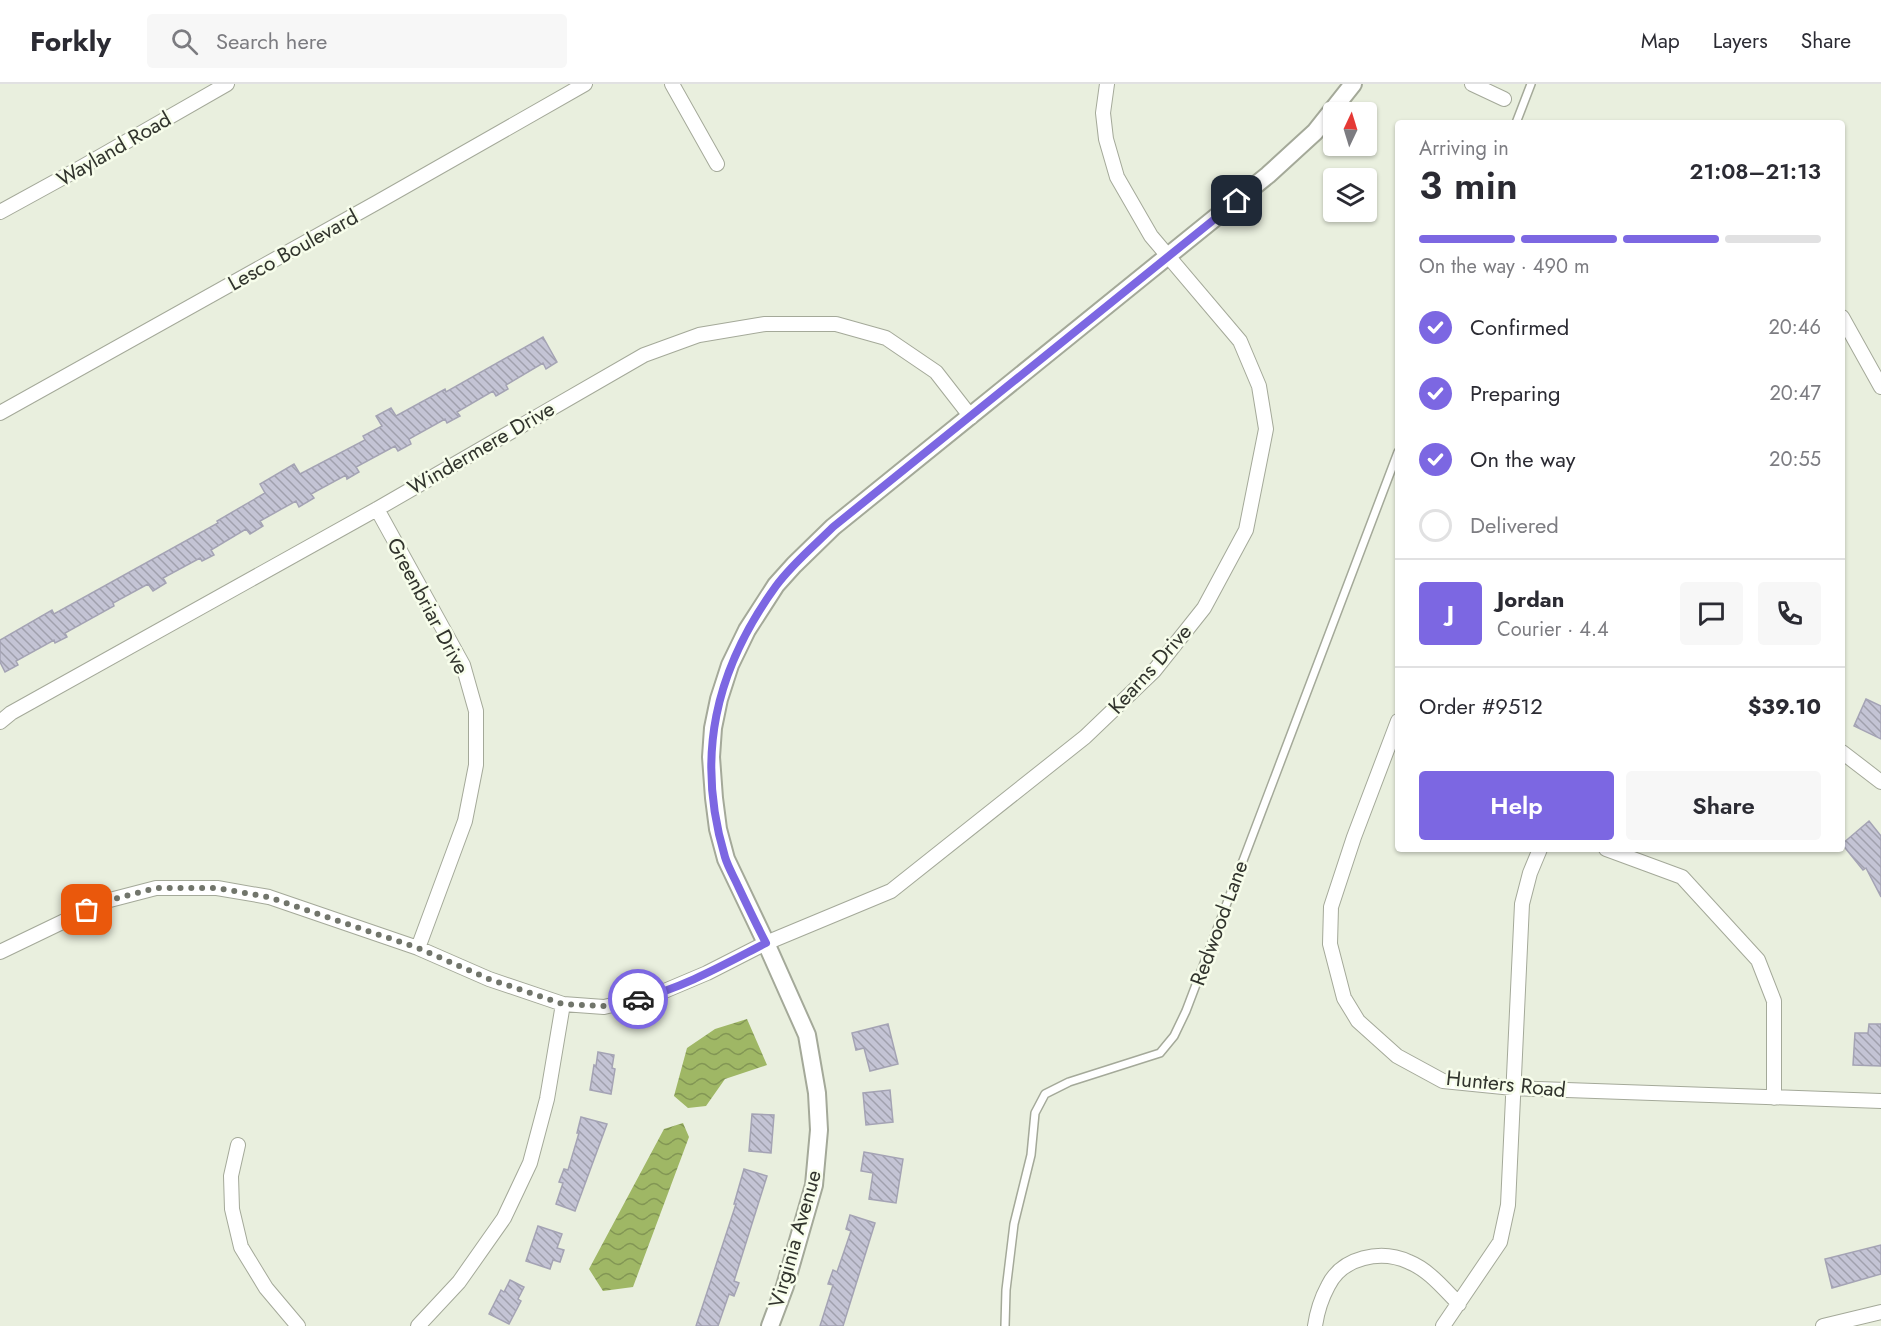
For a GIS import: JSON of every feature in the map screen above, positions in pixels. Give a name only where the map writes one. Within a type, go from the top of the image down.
[{"type":"street","name":"Wayland Road","points":[[0,212],[227,84]]},
{"type":"street","name":"Lesco Boulevard","points":[[0,413],[585,84]]},
{"type":"street","points":[[672,84],[717,164]]},
{"type":"street","name":"Kearns Drive","points":[[0,952],[106,901],[156,888],[217,888],[268,897],[418,948],[489,979],[563,1004],[603,1006],[655,995],[707,973],[766,943],[891,891],[1085,737],[1154,671],[1204,608],[1246,530],[1266,429],[1259,386],[1240,341],[1151,236],[1117,177],[1106,139],[1103,113],[1107,84]]},
{"type":"street","name":"Virginia Avenue","points":[[770,1326],[814,1185],[819,1130],[817,1093],[807,1035],[726,860],[718,829],[711,757],[713,728],[730,665],[747,630],[776,585],[833,527],[1268,175],[1315,132],[1353,84]]},
{"type":"street","points":[[1473,84],[1504,99]]},
{"type":"street","points":[[1845,322],[1881,387]]},
{"type":"street","name":"Windermere Drive","points":[[0,722],[11,713],[377,509],[644,355],[699,335],[765,324],[836,324],[886,338],[936,372],[971,417]]},
{"type":"street","name":"Greenbriar Drive","points":[[377,509],[464,665],[476,711],[476,765],[465,821],[418,948]]},
{"type":"street","name":"Hunters Road","points":[[1395,729],[1354,837],[1331,907],[1330,944],[1344,998],[1358,1021],[1397,1056],[1443,1081],[1513,1088],[1881,1101]]},
{"type":"street","points":[[1845,753],[1881,782]]},
{"type":"street","points":[[1443,1326],[1500,1242],[1509,1205],[1522,904],[1530,873],[1539,852]]},
{"type":"street","points":[[1614,852],[1682,878],[1758,960],[1774,1001],[1774,1098]]},
{"type":"street","points":[[418,1326],[459,1282],[504,1218],[530,1163],[547,1099],[563,1004]]},
{"type":"street","points":[[238,1145],[231,1176],[232,1209],[241,1247],[266,1288],[298,1326]]},
{"type":"street","points":[[1315,1326],[1328,1284],[1339,1271],[1369,1256],[1390,1256],[1410,1262],[1427,1273],[1459,1304]]},
{"type":"street","points":[[1823,1326],[1881,1312]]},
{"type":"lane","points":[[1517,120],[1531,84]]},
{"type":"lane","name":"Redwood Lane","points":[[1005,1326],[1006,1290],[1014,1224],[1031,1155],[1035,1113],[1045,1094],[1069,1082],[1160,1053],[1174,1036],[1186,1011],[1395,460]]},
{"type":"water","points":[[747,1019],[767,1065],[725,1079],[706,1106],[688,1108],[674,1096],[687,1048],[715,1029]]},
{"type":"water","points":[[683,1123],[689,1137],[633,1287],[603,1291],[589,1269],[664,1129]]},
{"type":"building","points":[[543,337],[557,362],[546,369],[543,363],[506,385],[508,389],[496,396],[493,391],[457,412],[460,416],[447,423],[445,419],[409,439],[411,444],[398,451],[395,446],[356,467],[359,472],[347,479],[346,475],[311,494],[314,498],[299,507],[296,501],[260,521],[263,526],[250,534],[246,529],[211,550],[214,555],[202,561],[200,558],[163,578],[166,583],[153,591],[148,584],[113,603],[114,606],[65,633],[67,637],[55,643],[54,640],[16,661],[18,665],[5,672],[0,662],[0,640],[52,610],[54,614],[218,523],[217,521],[265,493],[260,484],[294,464],[300,474],[365,440],[363,436],[382,426],[376,416],[391,408],[396,416],[445,389],[446,392]]},
{"type":"building","points":[[1866,699],[1881,706],[1881,739],[1854,726]]},
{"type":"building","points":[[1869,821],[1881,836],[1881,897],[1866,868],[1863,870],[1845,848],[1845,841]]},
{"type":"building","points":[[888,1024],[898,1064],[870,1071],[864,1048],[856,1050],[852,1033]]},
{"type":"building","points":[[1869,1024],[1881,1024],[1881,1066],[1853,1065],[1855,1033],[1868,1033]]},
{"type":"building","points":[[598,1052],[614,1055],[612,1068],[615,1069],[611,1094],[590,1090]]},
{"type":"building","points":[[890,1090],[893,1122],[866,1125],[863,1093]]},
{"type":"building","points":[[752,1114],[774,1115],[771,1153],[749,1151]]},
{"type":"building","points":[[581,1117],[607,1124],[575,1211],[556,1204],[563,1183],[559,1182],[564,1169],[568,1170],[579,1133],[577,1133]]},
{"type":"building","points":[[864,1152],[903,1159],[896,1203],[869,1199],[873,1173],[861,1171]]},
{"type":"building","points":[[744,1169],[767,1176],[734,1281],[739,1283],[734,1296],[729,1294],[718,1326],[696,1326],[736,1204],[734,1204]]},
{"type":"building","points":[[850,1215],[875,1223],[843,1326],[820,1326],[833,1285],[828,1284],[833,1270],[837,1272],[851,1231],[846,1229]]},
{"type":"building","points":[[538,1226],[562,1234],[557,1248],[564,1250],[560,1262],[553,1260],[550,1269],[526,1261]]},
{"type":"building","points":[[1881,1245],[1881,1274],[1832,1288],[1825,1259]]},
{"type":"building","points":[[510,1280],[524,1287],[518,1299],[521,1301],[509,1324],[489,1314],[501,1290],[504,1292]]},
{"type":"way so far","points":[[87,910],[106,901],[156,888],[217,888],[268,897],[418,948],[489,979],[563,1004],[603,1006],[638,999]]},
{"type":"route","points":[[638,999],[655,995],[707,973],[766,943],[726,860],[718,829],[711,757],[713,728],[730,665],[747,630],[776,585],[833,527],[1237,201]]}]
